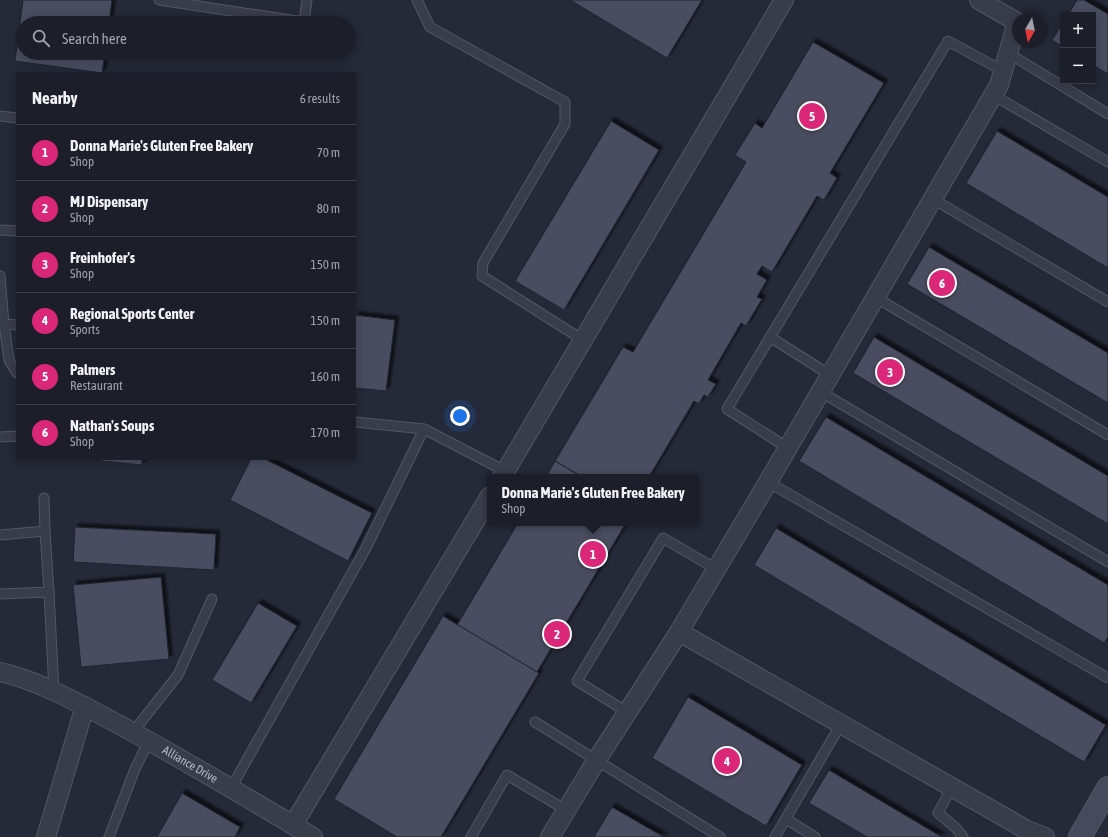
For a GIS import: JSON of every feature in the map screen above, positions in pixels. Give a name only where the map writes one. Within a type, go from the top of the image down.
[{"type":"street","points":[[503,474],[784,0]]},
{"type":"street","points":[[550,837],[596,761],[679,632],[999,85],[1017,22],[979,0]]},
{"type":"street","points":[[294,825],[487,501]]},
{"type":"street","points":[[679,632],[1027,830],[1045,837]]},
{"type":"street","name":"Alliance Drive","points":[[0,672],[14,675],[85,706],[134,732],[313,837]]},
{"type":"street","points":[[46,837],[85,706]]},
{"type":"street","points":[[1080,837],[1108,788]]},
{"type":"lane","points":[[159,0],[264,16]]},
{"type":"lane","points":[[305,16],[307,0]]},
{"type":"lane","points":[[417,0],[430,27],[565,102],[565,124],[483,263],[482,276],[583,340]]},
{"type":"lane","points":[[788,448],[727,409],[948,41],[1003,71]]},
{"type":"lane","points":[[1008,53],[1108,114]]},
{"type":"lane","points":[[993,95],[1108,162]]},
{"type":"lane","points":[[0,116],[16,118]]},
{"type":"lane","points":[[933,199],[1108,302]]},
{"type":"lane","points":[[0,230],[16,231]]},
{"type":"lane","points":[[0,276],[2,325],[10,360],[16,371]]},
{"type":"lane","points":[[875,298],[1108,435]]},
{"type":"lane","points":[[2,325],[16,325]]},
{"type":"lane","points":[[770,338],[830,375]]},
{"type":"lane","points":[[820,392],[1108,562]]},
{"type":"lane","points":[[356,422],[424,429],[503,474]]},
{"type":"lane","points":[[231,788],[366,548],[424,429]]},
{"type":"lane","points":[[0,437],[16,436]]},
{"type":"lane","points":[[768,482],[1108,678]]},
{"type":"lane","points":[[44,498],[54,692]]},
{"type":"lane","points":[[0,535],[46,531]]},
{"type":"lane","points":[[627,712],[577,681],[663,538],[716,569]]},
{"type":"lane","points":[[0,594],[49,592]]},
{"type":"lane","points":[[134,732],[178,675],[212,599]]},
{"type":"lane","points":[[535,722],[720,837]]},
{"type":"lane","points":[[775,837],[841,724]]},
{"type":"lane","points":[[109,837],[135,769],[149,741]]},
{"type":"lane","points":[[471,837],[507,774],[566,810]]},
{"type":"lane","points":[[952,787],[938,813],[956,828],[963,837]]},
{"type":"lane","points":[[786,819],[815,837]]},
{"type":"building","points":[[23,0],[112,0],[110,16],[21,16]]},
{"type":"building","points":[[570,0],[702,0],[667,58]]},
{"type":"building","points":[[1077,0],[1084,0],[1108,14],[1108,74],[1096,67],[1096,12],[1070,12]]},
{"type":"building","points":[[1060,28],[1060,45],[1052,40]]},
{"type":"building","points":[[813,42],[884,83],[830,173],[837,178],[824,200],[817,196],[772,272],[762,266],[757,274],[767,280],[757,297],[762,299],[746,326],[741,323],[708,380],[716,384],[708,397],[704,395],[699,404],[694,401],[651,474],[577,474],[555,461],[623,347],[633,352],[746,162],[735,155],[755,123],[762,128]]},
{"type":"building","points":[[16,53],[16,60],[104,60],[102,72],[15,61]]},
{"type":"building","points":[[611,121],[659,150],[564,310],[515,281]]},
{"type":"building","points":[[997,131],[1108,197],[1108,268],[966,183]]},
{"type":"building","points":[[929,247],[1108,353],[1108,403],[907,284]]},
{"type":"building","points":[[356,315],[395,320],[386,391],[356,388]]},
{"type":"building","points":[[874,337],[1108,476],[1108,524],[853,373]]},
{"type":"building","points":[[826,417],[1108,585],[1108,637],[1104,643],[799,461]]},
{"type":"building","points":[[93,460],[142,460],[142,465]]},
{"type":"building","points":[[250,460],[267,460],[372,513],[348,561],[230,500]]},
{"type":"building","points":[[555,461],[577,474],[548,474]]},
{"type":"building","points":[[516,526],[624,526],[537,672],[457,625]]},
{"type":"building","points":[[75,527],[216,534],[214,570],[73,562]]},
{"type":"building","points":[[776,528],[1106,725],[1084,762],[754,565]]},
{"type":"building","points":[[161,577],[169,659],[81,667],[73,585]]},
{"type":"building","points":[[258,603],[297,626],[251,703],[212,680]]},
{"type":"building","points":[[443,616],[539,673],[441,837],[397,837],[334,799]]},
{"type":"building","points":[[688,697],[802,765],[766,826],[652,758]]},
{"type":"building","points":[[829,770],[942,837],[867,837],[809,803]]},
{"type":"building","points":[[182,793],[240,827],[235,837],[157,837]]},
{"type":"building","points":[[612,807],[664,837],[594,837]]},
{"type":"place","name":"Palmers","points":[[812,116]]},
{"type":"place","name":"Nathan's Soups","points":[[942,283]]},
{"type":"place","name":"Freinhofer's","points":[[890,372]]},
{"type":"place","name":"Donna Marie's Gluten Free Bakery","points":[[593,554]]},
{"type":"place","name":"MJ Dispensary","points":[[557,634]]},
{"type":"place","name":"Regional Sports Center","points":[[727,761]]}]
